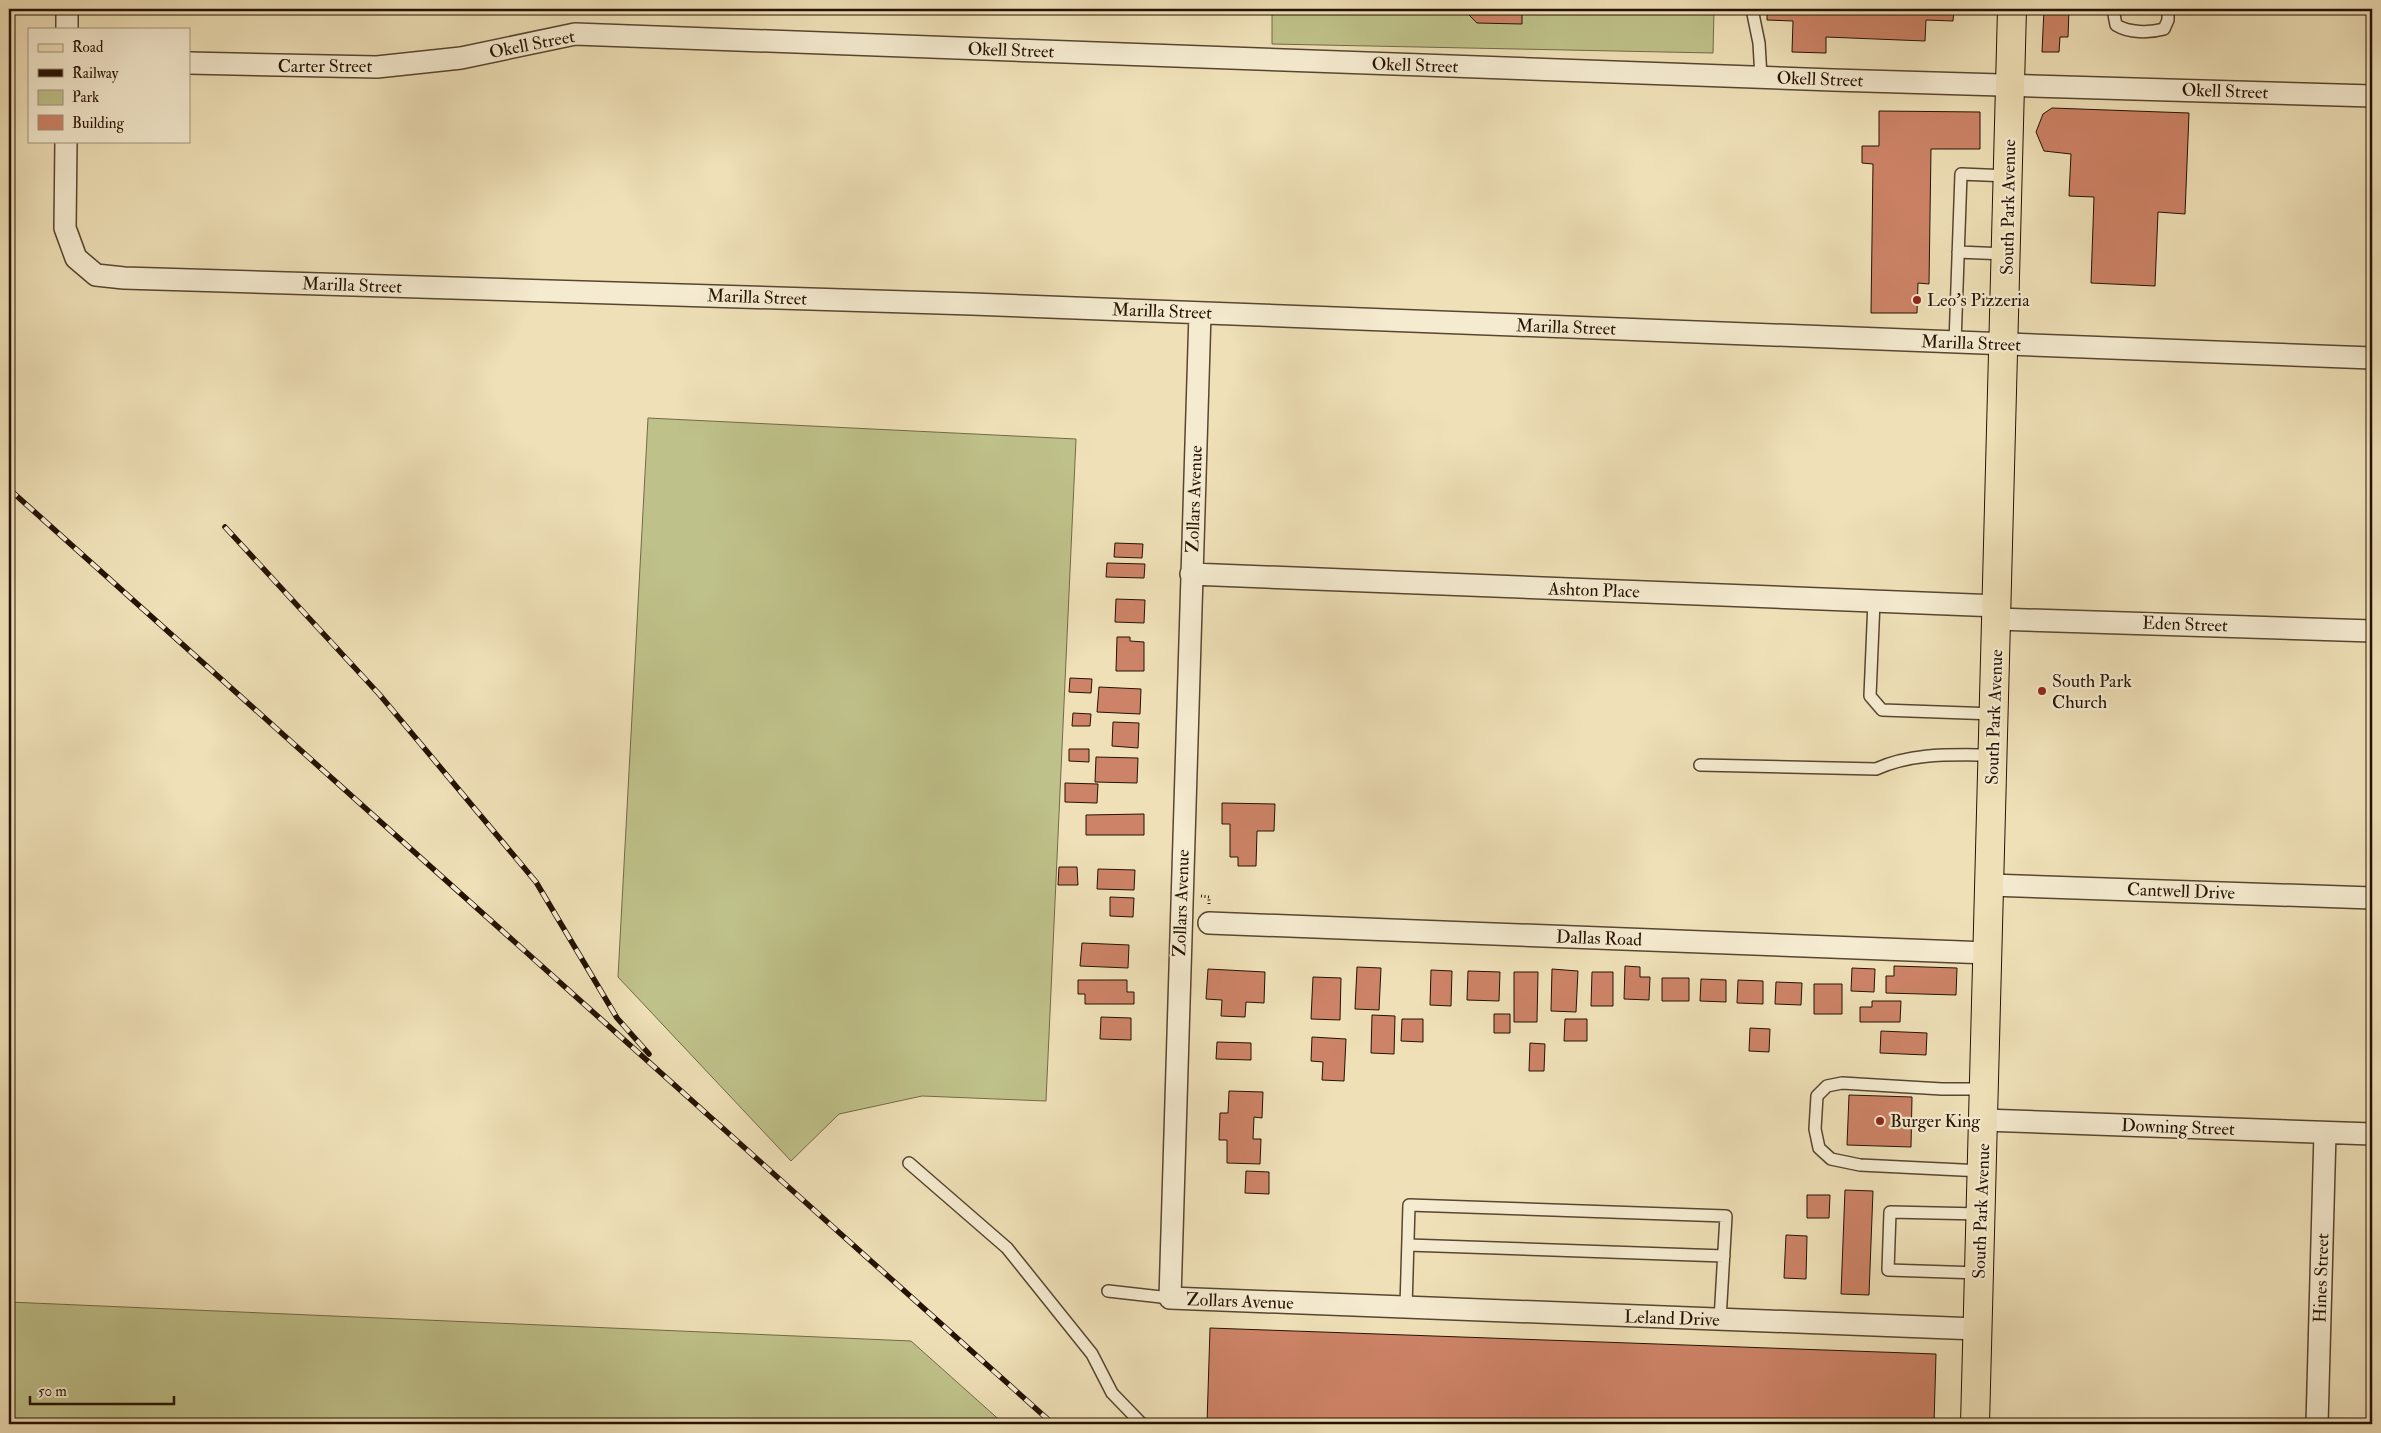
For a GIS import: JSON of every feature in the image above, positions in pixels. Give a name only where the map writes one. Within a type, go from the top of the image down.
[{"type":"main road","name":"South Park Avenue","points":[[1974,1424],[2005,344],[2012,9]]},
{"type":"street","points":[[67,9],[67,28]]},
{"type":"street","name":"Okell Street","points":[[461,58],[575,34],[1761,77],[2372,96]]},
{"type":"street","name":"Carter Street","points":[[190,63],[377,67],[461,58]]},
{"type":"street","name":"Marilla Street","points":[[66,142],[65,228],[76,258],[96,275],[124,278],[1200,313],[2372,358]]},
{"type":"street","name":"Zollars Avenue","points":[[1200,313],[1170,1298],[1366,1306]]},
{"type":"street","name":"Ashton Place","points":[[1191,574],[1874,601],[1997,613]]},
{"type":"street","name":"Eden Street","points":[[1997,613],[2372,631]]},
{"type":"street","name":"Cantwell Drive","points":[[1990,885],[2372,898]]},
{"type":"street","name":"Dallas Road","points":[[1209,923],[1988,953]]},
{"type":"street","name":"Downing Street","points":[[1983,1120],[2372,1134]]},
{"type":"street","name":"Hines Street","points":[[2317,1424],[2325,1133]]},
{"type":"street","name":"Leland Drive","points":[[1366,1306],[1977,1329]]},
{"type":"lane","points":[[1752,9],[1759,43],[1761,77]]},
{"type":"lane","points":[[2113,9],[2116,25],[2124,30],[2155,32],[2164,29],[2168,20],[2168,9]]},
{"type":"lane","points":[[1955,343],[1961,174],[2008,176]]},
{"type":"lane","points":[[1958,252],[2006,254]]},
{"type":"lane","points":[[1874,601],[1870,696],[1882,710],[1994,714]]},
{"type":"lane","points":[[1700,765],[1876,769],[1895,761],[1931,754],[1993,755]]},
{"type":"lane","points":[[1982,1171],[1860,1165],[1832,1159],[1819,1148],[1815,1129],[1817,1096],[1827,1086],[1842,1082],[1942,1089],[1984,1089]]},
{"type":"lane","points":[[909,1162],[1007,1248],[1092,1354],[1112,1393],[1142,1424]]},
{"type":"lane","points":[[1406,1308],[1409,1205],[1726,1216],[1720,1320]]},
{"type":"lane","points":[[1979,1273],[1888,1270],[1890,1212],[1981,1214]]},
{"type":"lane","points":[[1408,1245],[1724,1256]]},
{"type":"lane","points":[[1108,1291],[1170,1298]]},
{"type":"green space","points":[[1272,9],[1714,9],[1713,53],[1272,44]]},
{"type":"green space","points":[[648,418],[1076,439],[1046,1101],[922,1096],[839,1114],[791,1161],[618,977]]},
{"type":"green space","points":[[9,1302],[911,1341],[1004,1424],[9,1424]]},
{"type":"building","points":[[1463,9],[1522,9],[1522,24],[1477,23]]},
{"type":"building","points":[[1767,9],[1954,9],[1953,21],[1926,20],[1925,41],[1826,37],[1826,53],[1792,52],[1793,21],[1767,20]]},
{"type":"building","points":[[2044,9],[2069,9],[2068,37],[2060,37],[2059,52],[2042,52]]},
{"type":"building","points":[[2052,108],[2189,113],[2185,214],[2158,212],[2155,286],[2091,283],[2094,197],[2069,196],[2071,154],[2044,151],[2036,132],[2043,114]]},
{"type":"building","points":[[1879,111],[1980,112],[1980,149],[1931,149],[1929,284],[1918,283],[1917,313],[1871,313],[1873,164],[1862,163],[1862,146],[1879,146]]},
{"type":"building","points":[[1115,543],[1143,544],[1142,558],[1114,557]]},
{"type":"building","points":[[1107,563],[1145,564],[1144,578],[1106,577]]},
{"type":"building","points":[[1116,599],[1145,600],[1144,623],[1115,622]]},
{"type":"building","points":[[1117,637],[1130,637],[1130,641],[1144,642],[1144,671],[1116,671]]},
{"type":"building","points":[[1070,678],[1092,679],[1091,693],[1069,692]]},
{"type":"building","points":[[1099,687],[1141,689],[1140,714],[1097,712]]},
{"type":"building","points":[[1073,713],[1091,714],[1090,726],[1072,726]]},
{"type":"building","points":[[1113,722],[1139,723],[1138,748],[1112,746]]},
{"type":"building","points":[[1069,749],[1089,749],[1089,762],[1069,761]]},
{"type":"building","points":[[1096,757],[1138,758],[1137,783],[1095,782]]},
{"type":"building","points":[[1065,783],[1098,784],[1097,803],[1065,802]]},
{"type":"building","points":[[1222,803],[1275,804],[1274,831],[1257,831],[1256,866],[1238,866],[1238,857],[1230,857],[1230,824],[1222,824]]},
{"type":"building","points":[[1144,814],[1144,835],[1086,835],[1086,815]]},
{"type":"building","points":[[1059,867],[1077,867],[1078,885],[1058,885]]},
{"type":"building","points":[[1098,869],[1135,870],[1134,890],[1097,889]]},
{"type":"building","points":[[1110,897],[1134,898],[1133,917],[1110,916]]},
{"type":"building","points":[[1082,943],[1129,945],[1128,968],[1080,966]]},
{"type":"building","points":[[1625,966],[1640,967],[1640,977],[1650,977],[1649,1000],[1624,999]]},
{"type":"building","points":[[1894,966],[1957,968],[1956,995],[1886,993],[1886,976],[1894,976]]},
{"type":"building","points":[[1357,967],[1381,968],[1379,1010],[1355,1009]]},
{"type":"building","points":[[1852,968],[1875,969],[1874,992],[1851,991]]},
{"type":"building","points":[[1208,969],[1265,972],[1264,1003],[1246,1002],[1245,1017],[1221,1016],[1222,1000],[1206,999]]},
{"type":"building","points":[[1552,969],[1578,971],[1576,1012],[1551,1011]]},
{"type":"building","points":[[1431,970],[1452,971],[1451,1006],[1430,1005]]},
{"type":"building","points":[[1468,971],[1500,972],[1499,1001],[1467,1000]]},
{"type":"building","points":[[1514,972],[1538,972],[1537,1022],[1514,1022]]},
{"type":"building","points":[[1592,972],[1613,972],[1613,1006],[1591,1006]]},
{"type":"building","points":[[1313,977],[1341,978],[1340,1020],[1311,1019]]},
{"type":"building","points":[[1662,978],[1689,978],[1689,1001],[1662,1001]]},
{"type":"building","points":[[1701,979],[1726,980],[1726,1002],[1700,1001]]},
{"type":"building","points":[[1078,980],[1127,980],[1127,992],[1134,992],[1134,1004],[1085,1004],[1085,994],[1078,994]]},
{"type":"building","points":[[1738,980],[1763,981],[1763,1004],[1737,1003]]},
{"type":"building","points":[[1776,982],[1802,983],[1801,1005],[1775,1004]]},
{"type":"building","points":[[1814,984],[1842,984],[1842,1014],[1814,1014]]},
{"type":"building","points":[[1872,1001],[1901,1001],[1900,1022],[1860,1022],[1860,1007],[1872,1007]]},
{"type":"building","points":[[1494,1014],[1510,1014],[1510,1033],[1494,1033]]},
{"type":"building","points":[[1372,1015],[1395,1016],[1394,1054],[1371,1053]]},
{"type":"building","points":[[1101,1017],[1131,1018],[1131,1040],[1100,1039]]},
{"type":"building","points":[[1402,1019],[1423,1019],[1423,1042],[1401,1041]]},
{"type":"building","points":[[1565,1019],[1587,1019],[1587,1041],[1564,1041]]},
{"type":"building","points":[[1750,1028],[1770,1029],[1769,1052],[1749,1051]]},
{"type":"building","points":[[1881,1031],[1927,1033],[1926,1055],[1880,1053]]},
{"type":"building","points":[[1312,1037],[1346,1039],[1344,1081],[1322,1080],[1323,1062],[1311,1061]]},
{"type":"building","points":[[1217,1042],[1251,1043],[1251,1060],[1216,1059]]},
{"type":"building","points":[[1530,1043],[1545,1044],[1544,1071],[1529,1071]]},
{"type":"building","points":[[1229,1091],[1263,1092],[1262,1118],[1254,1117],[1253,1139],[1261,1139],[1260,1164],[1227,1163],[1227,1140],[1219,1140],[1220,1113],[1228,1113]]},
{"type":"building","name":"Burger King","points":[[1849,1095],[1912,1097],[1911,1147],[1847,1145]]},
{"type":"building","points":[[1246,1171],[1269,1172],[1269,1194],[1245,1193]]},
{"type":"building","points":[[1845,1190],[1873,1191],[1869,1295],[1841,1294]]},
{"type":"building","points":[[1807,1195],[1830,1195],[1829,1218],[1807,1218]]},
{"type":"building","points":[[1786,1235],[1807,1236],[1806,1279],[1784,1278]]},
{"type":"building","points":[[1210,1328],[1936,1354],[1934,1424],[1207,1424]]},
{"type":"railway","points":[[9,489],[1053,1424]]},
{"type":"railway","points":[[225,527],[379,694],[536,882],[617,1018],[649,1054]]},
{"type":"place","name":"Leo's Pizzeria","points":[[1917,300]]},
{"type":"place","name":"South Park Church","points":[[2042,691]]},
{"type":"place","name":"Burger King","points":[[1880,1121]]}]
